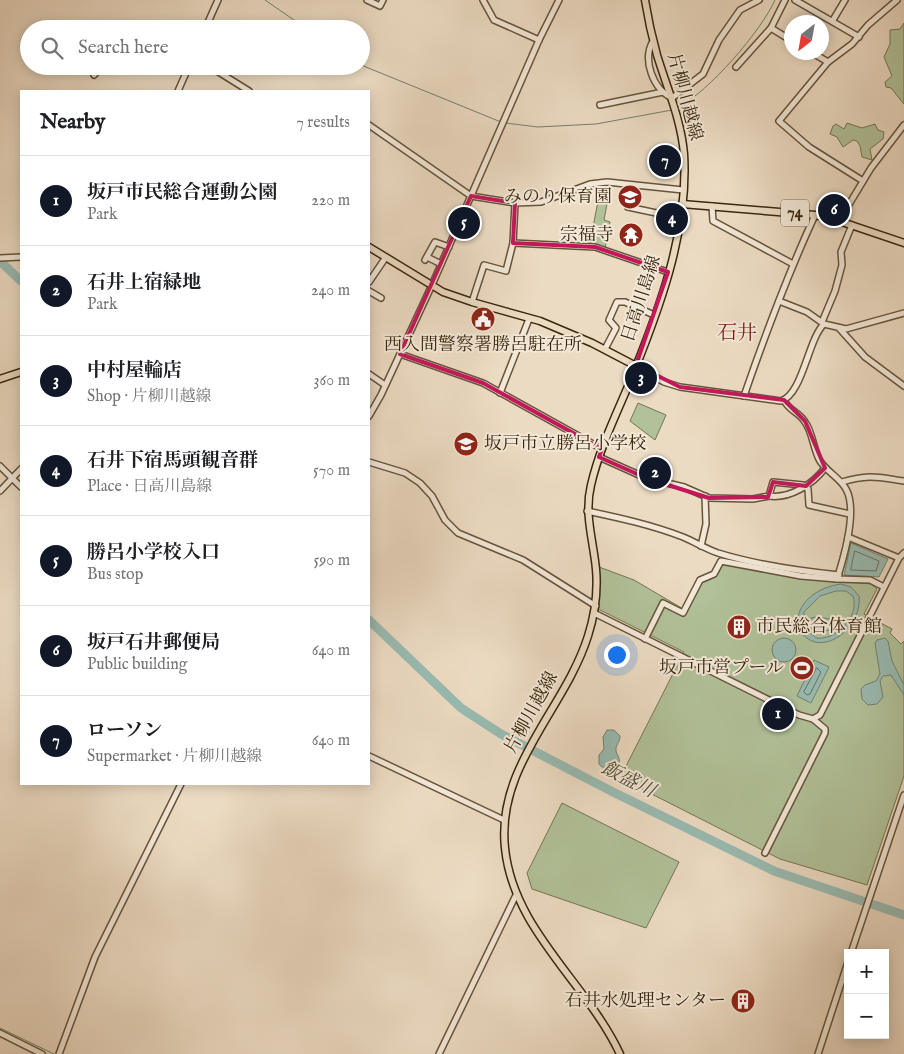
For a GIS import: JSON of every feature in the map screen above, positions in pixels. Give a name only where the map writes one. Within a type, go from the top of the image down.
[{"type":"main road","name":"片柳川越線","points":[[645,0],[653,41],[674,106],[683,148],[682,204]]},
{"type":"main road","name":"74","points":[[682,204],[815,215],[839,220],[904,243]]},
{"type":"main road","name":"日高川島線","points":[[370,248],[432,285],[472,302],[529,319],[605,349],[636,366],[668,272],[682,204]]},
{"type":"main road","name":"片柳川越線","points":[[620,1054],[608,1030],[535,928],[516,895],[507,867],[504,820],[507,801],[523,758],[569,678],[587,641],[596,606],[596,567],[587,511],[591,485],[602,449],[636,366]]},
{"type":"main road","points":[[0,379],[20,372]]},
{"type":"street","points":[[209,20],[218,0]]},
{"type":"street","points":[[367,0],[380,6],[383,0]]},
{"type":"street","points":[[482,0],[494,20],[539,40]]},
{"type":"street","points":[[370,414],[432,285],[539,40],[559,0]]},
{"type":"street","points":[[740,0],[745,7]]},
{"type":"street","points":[[653,41],[650,46],[650,71],[653,79],[674,106],[703,74],[719,40],[745,7],[759,0]]},
{"type":"street","points":[[736,67],[771,28],[785,0]]},
{"type":"street","points":[[795,0],[833,20],[859,37]]},
{"type":"street","points":[[833,20],[845,0]]},
{"type":"street","points":[[863,180],[809,147],[779,121],[828,62],[859,37],[868,25],[897,0]]},
{"type":"street","points":[[771,28],[784,36]]},
{"type":"street","points":[[178,90],[185,75]]},
{"type":"street","points":[[223,75],[246,90]]},
{"type":"street","points":[[600,105],[663,92]]},
{"type":"street","points":[[839,220],[863,180],[904,124]]},
{"type":"street","points":[[370,126],[471,196],[514,202],[550,200],[581,187],[599,183],[683,190]]},
{"type":"street","points":[[472,302],[484,265],[506,271],[514,243],[514,202]]},
{"type":"street","points":[[712,206],[713,221],[793,264]]},
{"type":"street","points":[[628,207],[680,218]]},
{"type":"street","points":[[744,396],[793,264],[815,215]]},
{"type":"street","points":[[784,400],[802,372],[817,333],[823,323],[842,265],[841,252],[852,225]]},
{"type":"street","points":[[441,264],[426,259],[435,242],[449,247]]},
{"type":"street","points":[[514,243],[595,247],[668,272]]},
{"type":"street","points":[[0,258],[20,257]]},
{"type":"street","points":[[370,281],[386,257]]},
{"type":"street","points":[[370,292],[381,298]]},
{"type":"street","points":[[605,349],[616,328],[609,320],[617,302],[625,302],[654,315]]},
{"type":"street","points":[[779,302],[807,312],[823,323],[839,328],[853,329],[904,313]]},
{"type":"street","points":[[500,393],[529,319]]},
{"type":"street","points":[[839,328],[865,357],[904,386]]},
{"type":"street","points":[[400,354],[465,376],[602,449]]},
{"type":"street","points":[[636,366],[674,386],[784,400]]},
{"type":"street","points":[[370,375],[385,386]]},
{"type":"street","points":[[784,400],[805,421],[814,447],[825,468],[842,482],[850,500],[848,537],[838,577]]},
{"type":"street","points":[[599,457],[646,478],[684,487],[705,496],[734,499],[794,492],[817,478],[825,468]]},
{"type":"street","points":[[370,462],[405,473],[420,483],[432,496],[445,520],[458,533],[524,560],[596,606]]},
{"type":"street","points":[[0,466],[20,486]]},
{"type":"street","points":[[0,490],[20,470]]},
{"type":"street","points":[[842,482],[864,476],[881,476],[904,481]]},
{"type":"street","points":[[768,496],[773,482],[806,486]]},
{"type":"street","points":[[806,486],[809,505],[850,514]]},
{"type":"street","points":[[701,546],[706,524],[705,496]]},
{"type":"street","points":[[587,511],[640,523],[701,546],[748,560],[838,577]]},
{"type":"street","points":[[848,537],[899,558]]},
{"type":"street","points":[[814,719],[820,715],[899,558],[904,553]]},
{"type":"street","points":[[645,639],[664,603],[683,612],[700,580],[714,574],[721,561],[801,576],[870,580],[884,587]]},
{"type":"street","points":[[594,613],[799,715],[814,719],[824,730],[825,733],[765,853]]},
{"type":"street","points":[[370,756],[504,820]]},
{"type":"street","points":[[60,1054],[95,957],[181,785]]},
{"type":"street","points":[[852,949],[904,795]]},
{"type":"street","points":[[439,1054],[516,895]]},
{"type":"street","points":[[818,1054],[844,974]]},
{"type":"street","points":[[0,1033],[42,1054]]},
{"type":"highlighted area","points":[[471,196],[515,203],[513,243],[595,247],[668,272],[636,365],[680,387],[784,400],[805,421],[825,468],[806,486],[773,482],[768,497],[709,498],[646,478],[599,457],[602,449],[483,383],[400,354]]},
{"type":"green space","points":[[904,23],[904,104],[891,88],[886,87],[885,82],[892,76],[884,57],[890,44],[890,30],[900,29]]},
{"type":"green space","points":[[847,123],[862,128],[875,124],[878,130],[884,132],[883,139],[870,149],[872,160],[862,157],[857,141],[853,140],[843,147],[837,137],[830,134],[833,126],[836,124],[844,129]]},
{"type":"green space","points":[[598,201],[607,204],[604,220],[610,222],[605,248],[590,243]]},
{"type":"green space","points":[[638,403],[666,415],[655,440],[630,421]]},
{"type":"green space","points":[[722,562],[803,578],[871,584],[877,589],[864,614],[892,629],[890,633],[901,644],[904,641],[904,776],[867,885],[780,859],[620,778],[684,652],[598,609],[599,567],[634,580],[685,610],[701,581],[715,575]]},
{"type":"green space","points":[[562,803],[679,862],[646,928],[532,889],[527,873]]},
{"type":"water","points":[[851,543],[888,559],[879,577],[844,575]]},
{"type":"water","points":[[841,584],[851,587],[859,596],[858,608],[854,619],[838,637],[828,642],[817,642],[807,638],[798,628],[800,611],[809,598],[832,586]],"holes":[[[836,591],[846,591],[853,596],[854,604],[850,619],[845,626],[831,636],[816,638],[804,627],[804,612],[820,596]]]},
{"type":"water","points":[[811,618],[831,619],[831,630],[811,629]]},
{"type":"water","points":[[784,638],[792,642],[796,650],[792,658],[784,662],[776,658],[772,650],[776,642]]},
{"type":"water","points":[[885,638],[888,641],[892,661],[904,685],[904,695],[891,675],[883,676],[880,681],[883,697],[877,704],[868,705],[862,699],[861,689],[865,685],[876,681],[880,674],[875,643],[877,640]]},
{"type":"water","points":[[814,660],[829,667],[811,703],[797,696]]},
{"type":"water","points":[[607,730],[614,730],[620,736],[616,746],[619,764],[612,770],[606,770],[599,764],[599,755],[604,749],[603,737]]},
{"type":"waterway","points":[[265,0],[294,20]]},
{"type":"waterway","points":[[678,107],[704,89],[733,60],[759,27],[775,0]]},
{"type":"waterway","points":[[370,69],[501,122]]},
{"type":"waterway","points":[[505,123],[538,127],[596,124],[672,110]]},
{"type":"waterway","name":"飯盛川","points":[[0,261],[20,280]]},
{"type":"waterway","name":"飯盛川","points":[[370,621],[461,708],[501,734],[613,792],[774,871],[904,915]]},
{"type":"waterway","points":[[0,1028],[54,1054]]},
{"type":"place","name":"ローソン","points":[[665,161]]},
{"type":"place","name":"みのり保育園","points":[[630,197]]},
{"type":"place","name":"坂戸石井郵便局","points":[[834,210]]},
{"type":"place","name":"石井下宿馬頭観音群","points":[[672,219]]},
{"type":"place","name":"勝呂小学校入口","points":[[464,223]]},
{"type":"place","name":"宗福寺","points":[[631,235]]},
{"type":"place","name":"西入間警察署勝呂駐在所","points":[[483,319]]},
{"type":"place","name":"中村屋輪店","points":[[641,378]]},
{"type":"place","name":"坂戸市立勝呂小学校","points":[[466,444]]},
{"type":"place","name":"石井上宿緑地","points":[[655,473]]},
{"type":"place","name":"市民総合体育館","points":[[739,627]]},
{"type":"place","name":"坂戸市営プール","points":[[802,668]]},
{"type":"place","name":"坂戸市民総合運動公園","points":[[778,714]]},
{"type":"place","name":"石井水処理センター","points":[[743,1001]]},
{"type":"district","name":"石井","points":[[737,333]]}]
